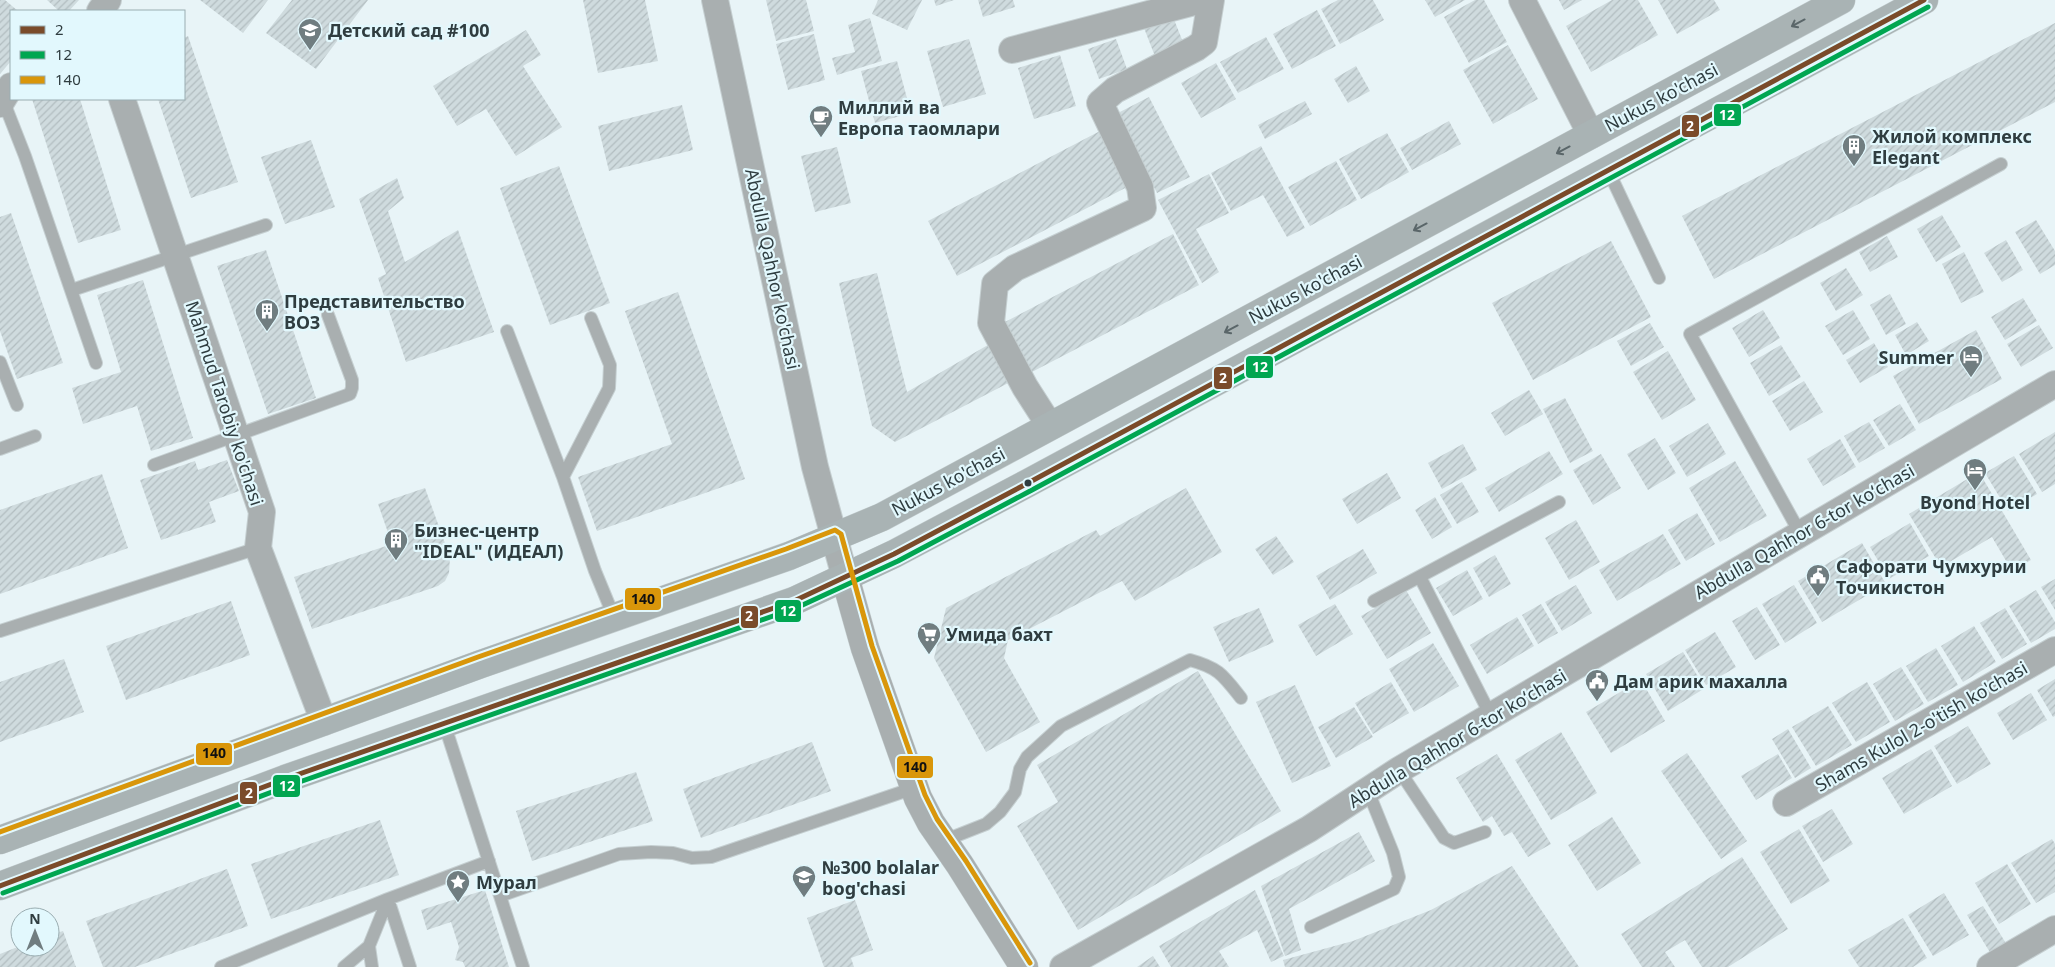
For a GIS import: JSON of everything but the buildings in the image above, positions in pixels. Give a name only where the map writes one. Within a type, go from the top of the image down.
[{"type":"main road","name":"Nukus ko'chasi","points":[[0,840],[614,617],[789,556],[882,517],[1841,0]]},
{"type":"main road","points":[[0,886],[285,779],[778,607],[894,554],[1028,484],[1924,0]]},
{"type":"street","name":"Abdulla Qahhor ko'chasi","points":[[715,0],[815,467],[844,577]]},
{"type":"street","points":[[1012,50],[1202,0]]},
{"type":"street","points":[[1050,426],[1025,387],[991,322],[995,284],[1015,268],[1143,208],[1140,186],[1100,103],[1115,90],[1204,42],[1211,0]]},
{"type":"street","points":[[1522,0],[1590,135]]},
{"type":"street","name":"Mahmud Tarobiy ko'chasi","points":[[122,100],[262,512],[258,548],[324,722]]},
{"type":"street","name":"Abdulla Qahhor 6-tor koʻchasi","points":[[1063,967],[1309,829],[1399,770],[2055,384]]},
{"type":"street","points":[[844,577],[865,648],[914,788],[931,823],[1024,967]]},
{"type":"street","name":"Shams Kulol 2-o'tish ko'chasi","points":[[1786,803],[2055,650]]},
{"type":"street","points":[[1990,967],[2055,929]]},
{"type":"lane","points":[[5,97],[96,364]]},
{"type":"lane","points":[[1800,533],[1690,334],[2001,164]]},
{"type":"lane","points":[[1608,170],[1659,278]]},
{"type":"lane","points":[[72,290],[266,225]]},
{"type":"lane","points":[[154,465],[350,394],[352,380],[328,315]]},
{"type":"lane","points":[[563,477],[609,388],[610,366],[591,318]]},
{"type":"lane","points":[[507,331],[563,477],[594,571],[614,617]]},
{"type":"lane","points":[[0,362],[17,405]]},
{"type":"lane","points":[[0,449],[35,436]]},
{"type":"lane","points":[[1374,601],[1559,502]]},
{"type":"lane","points":[[0,630],[258,548]]},
{"type":"lane","points":[[1420,577],[1491,716]]},
{"type":"lane","points":[[943,841],[986,824],[1000,812],[1015,792],[1020,769],[1027,757],[1061,726],[1190,660],[1205,664],[1222,673],[1241,698]]},
{"type":"lane","points":[[444,723],[523,967]]},
{"type":"lane","points":[[1399,770],[1444,838],[1454,842],[1486,832]]},
{"type":"lane","points":[[500,896],[619,854],[650,852],[673,853],[692,858],[711,857],[914,788]]},
{"type":"lane","points":[[1312,927],[1394,889],[1399,877],[1394,853],[1368,791]]},
{"type":"lane","points":[[220,967],[489,861]]},
{"type":"lane","points":[[344,967],[369,946],[388,900]]},
{"type":"lane","points":[[388,900],[410,967]]},
{"type":"lane","points":[[369,946],[372,967]]},
{"type":"transit line","name":"2","points":[[0,886],[285,779],[794,601],[894,554],[1028,483],[1924,0]]},
{"type":"transit line","name":"12","points":[[3,893],[288,786],[796,608],[898,561],[1032,490],[1928,7]]},
{"type":"transit line","name":"140","points":[[0,832],[478,657],[835,530],[841,534],[872,646],[925,795],[937,819],[966,861],[1030,963]]},
{"type":"place","name":"Детский сад #100","points":[[310,51]]},
{"type":"place","name":"Миллий ва Европа таомлари","points":[[821,138]]},
{"type":"place","name":"Жилой комплекс Elegant","points":[[1854,167]]},
{"type":"place","name":"Представительство ВОЗ","points":[[267,332]]},
{"type":"place","name":"Summer","points":[[1971,378]]},
{"type":"place","name":"Byond Hotel","points":[[1975,491]]},
{"type":"place","name":"Бизнес-центр \"IDEAL\" (ИДЕАЛ)","points":[[396,561]]},
{"type":"place","name":"Сафорати Чумхурии Точикистон","points":[[1818,597]]},
{"type":"place","name":"Умида бахт","points":[[929,655]]},
{"type":"place","name":"Дам арик махалла","points":[[1597,702]]},
{"type":"place","name":"№300 bolalar bog'chasi","points":[[804,898]]},
{"type":"place","name":"Мурал","points":[[458,903]]}]
